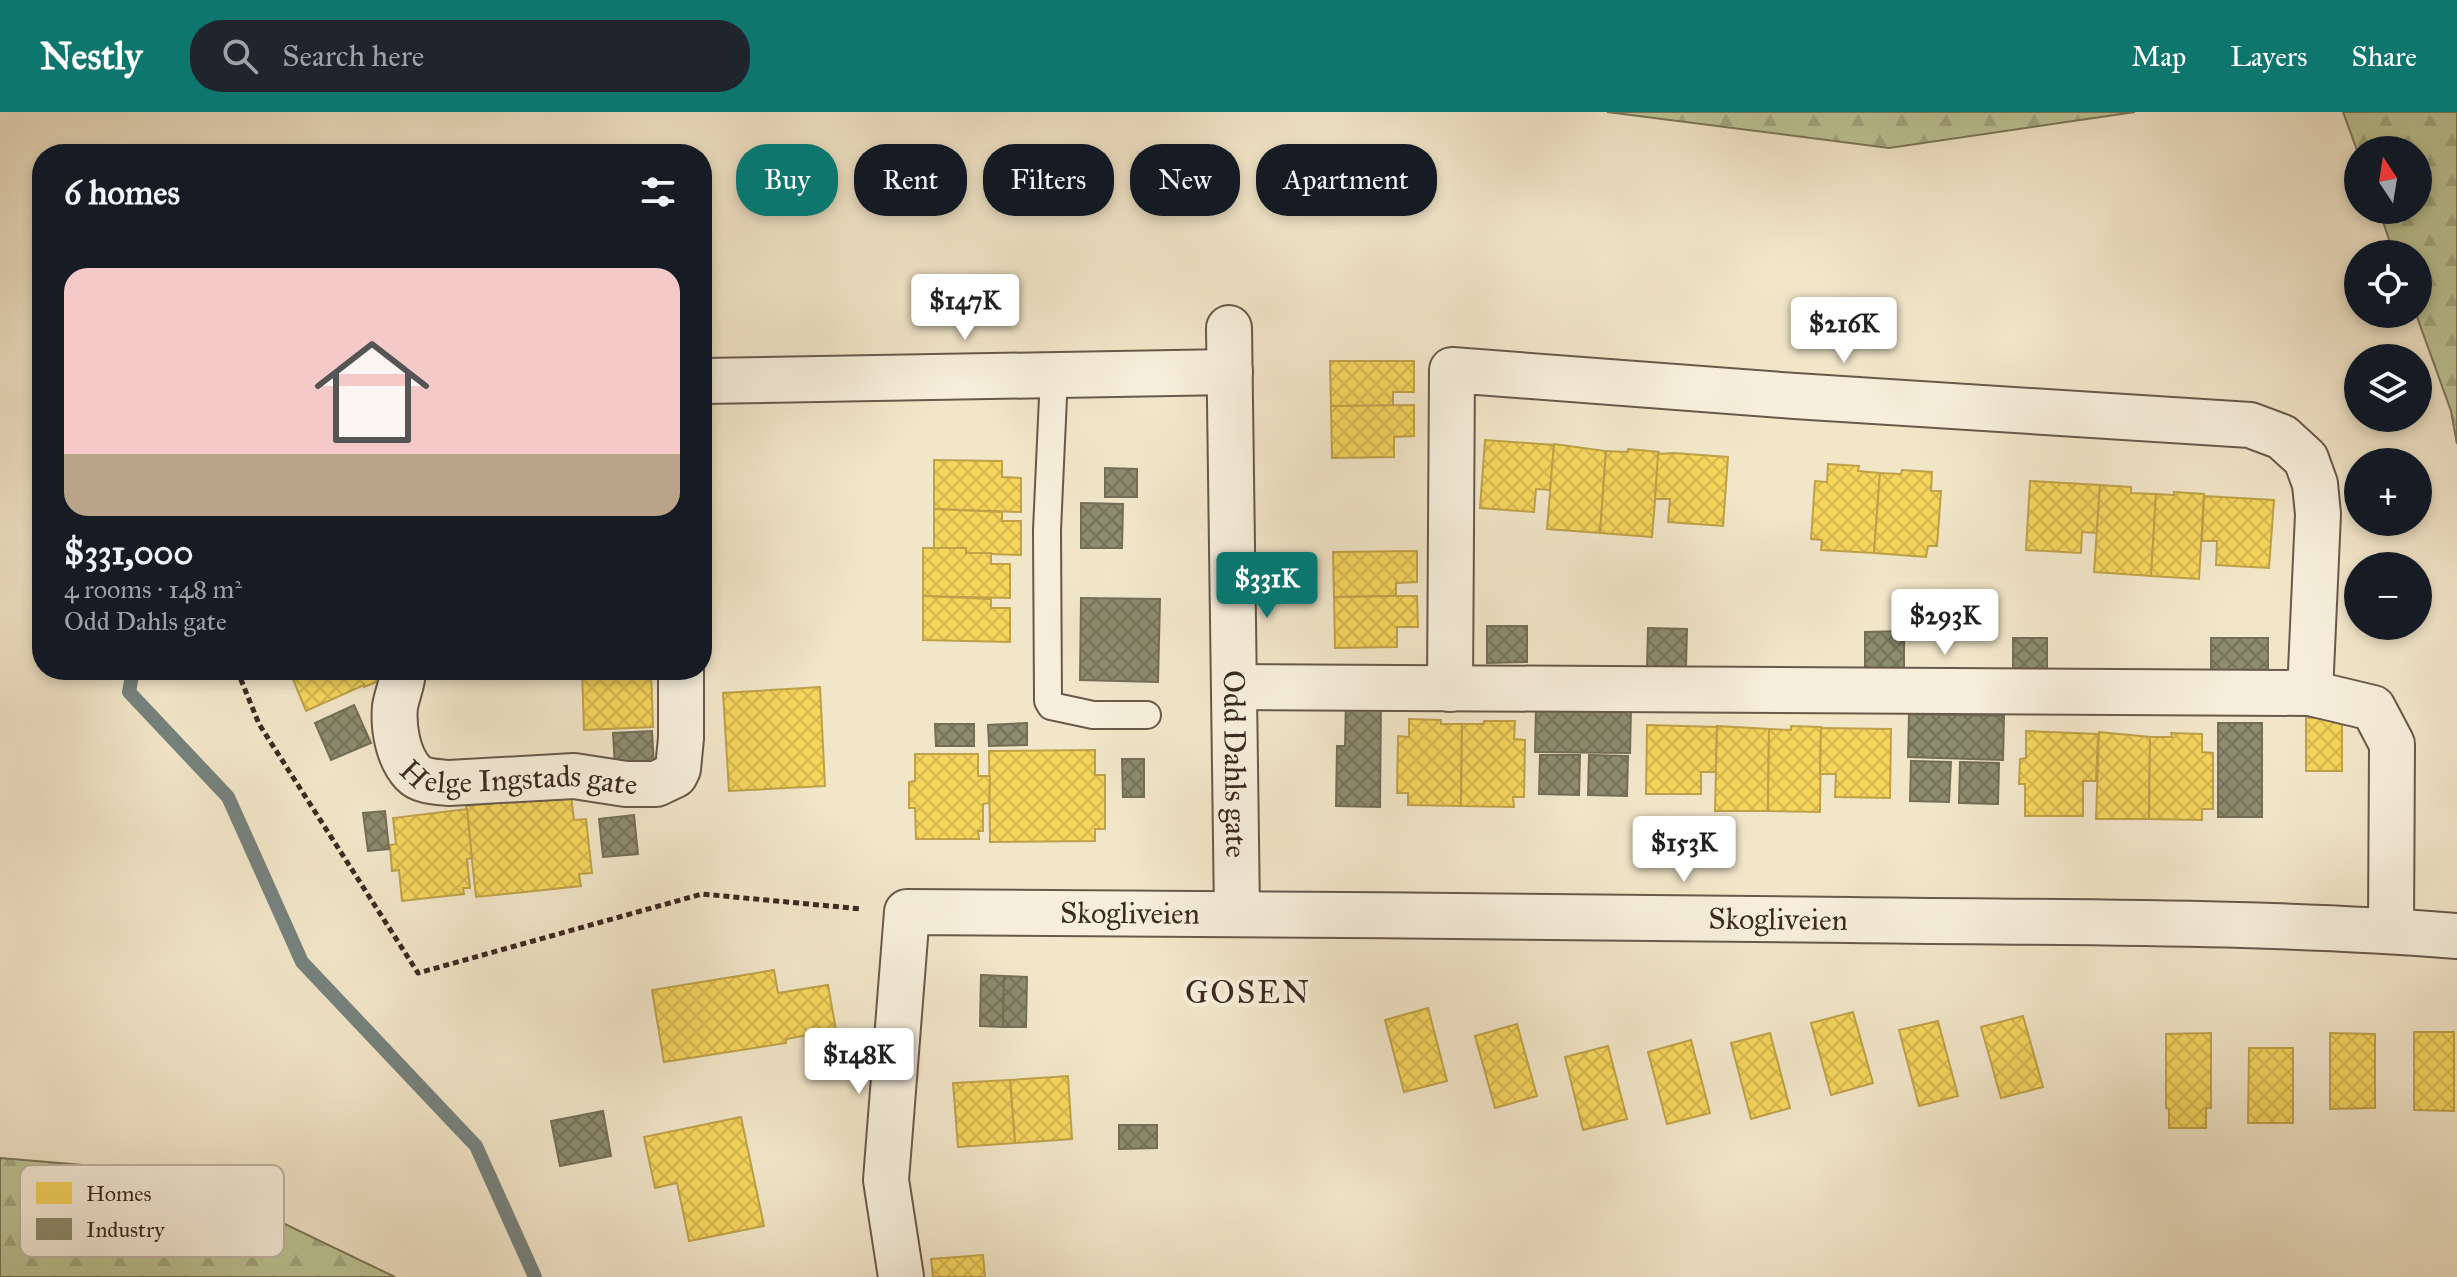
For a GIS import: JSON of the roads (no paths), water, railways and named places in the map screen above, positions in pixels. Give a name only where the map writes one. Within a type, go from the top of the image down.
[{"type":"street","name":"Odd Dahls gate","points":[[1229,328],[1237,913]]},
{"type":"street","points":[[1450,689],[1452,370],[2250,425],[2282,437],[2306,459],[2315,484],[2318,514],[2310,693]]},
{"type":"street","points":[[712,381],[1230,372]]},
{"type":"street","name":"Helge Ingstads gate","points":[[401,680],[395,707],[395,727],[398,747],[414,774],[430,781],[449,783],[574,776],[626,784],[656,784],[675,775],[681,738],[681,680]]},
{"type":"street","points":[[1234,687],[2310,693],[2373,708],[2392,744],[2391,930]]},
{"type":"street","name":"Skogliveien","points":[[901,1277],[886,1180],[907,912],[2112,924],[2391,930],[2457,936]]},
{"type":"lane","points":[[1054,375],[1047,530],[1048,701],[1051,706],[1072,712],[1147,715]]},
{"type":"waterway","points":[[131,680],[129,692],[228,797],[302,962],[476,1146],[535,1277]]},
{"type":"district","name":"GOSEN","points":[[1248,992]]}]
